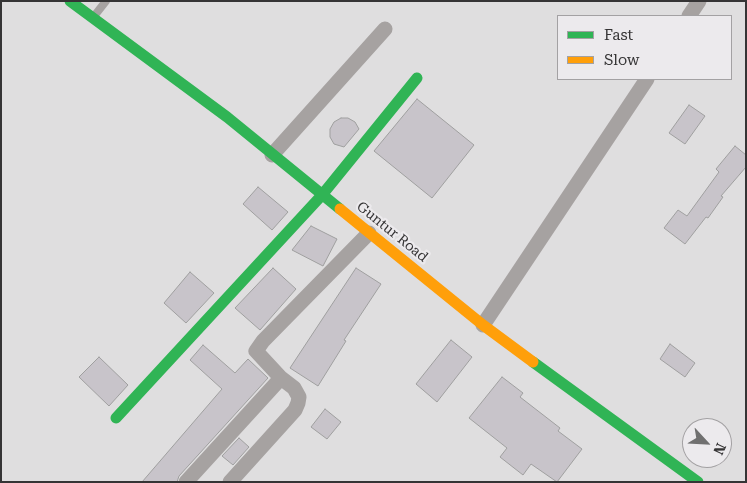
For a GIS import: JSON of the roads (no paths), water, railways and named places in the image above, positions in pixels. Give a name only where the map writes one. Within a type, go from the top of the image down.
[{"type":"main road","name":"Guntur Road","points":[[70,1],[227,117],[483,324],[698,482]]},
{"type":"main road","points":[[116,418],[322,195],[417,78]]},
{"type":"street","points":[[690,15],[699,1]]},
{"type":"street","points":[[272,155],[385,29]]},
{"type":"street","points":[[483,324],[646,80]]},
{"type":"street","points":[[230,482],[295,410],[299,397],[294,388],[281,378],[256,351],[263,341],[369,233]]},
{"type":"street","points":[[186,482],[281,378]]},
{"type":"lane","points":[[93,18],[106,1]]}]
